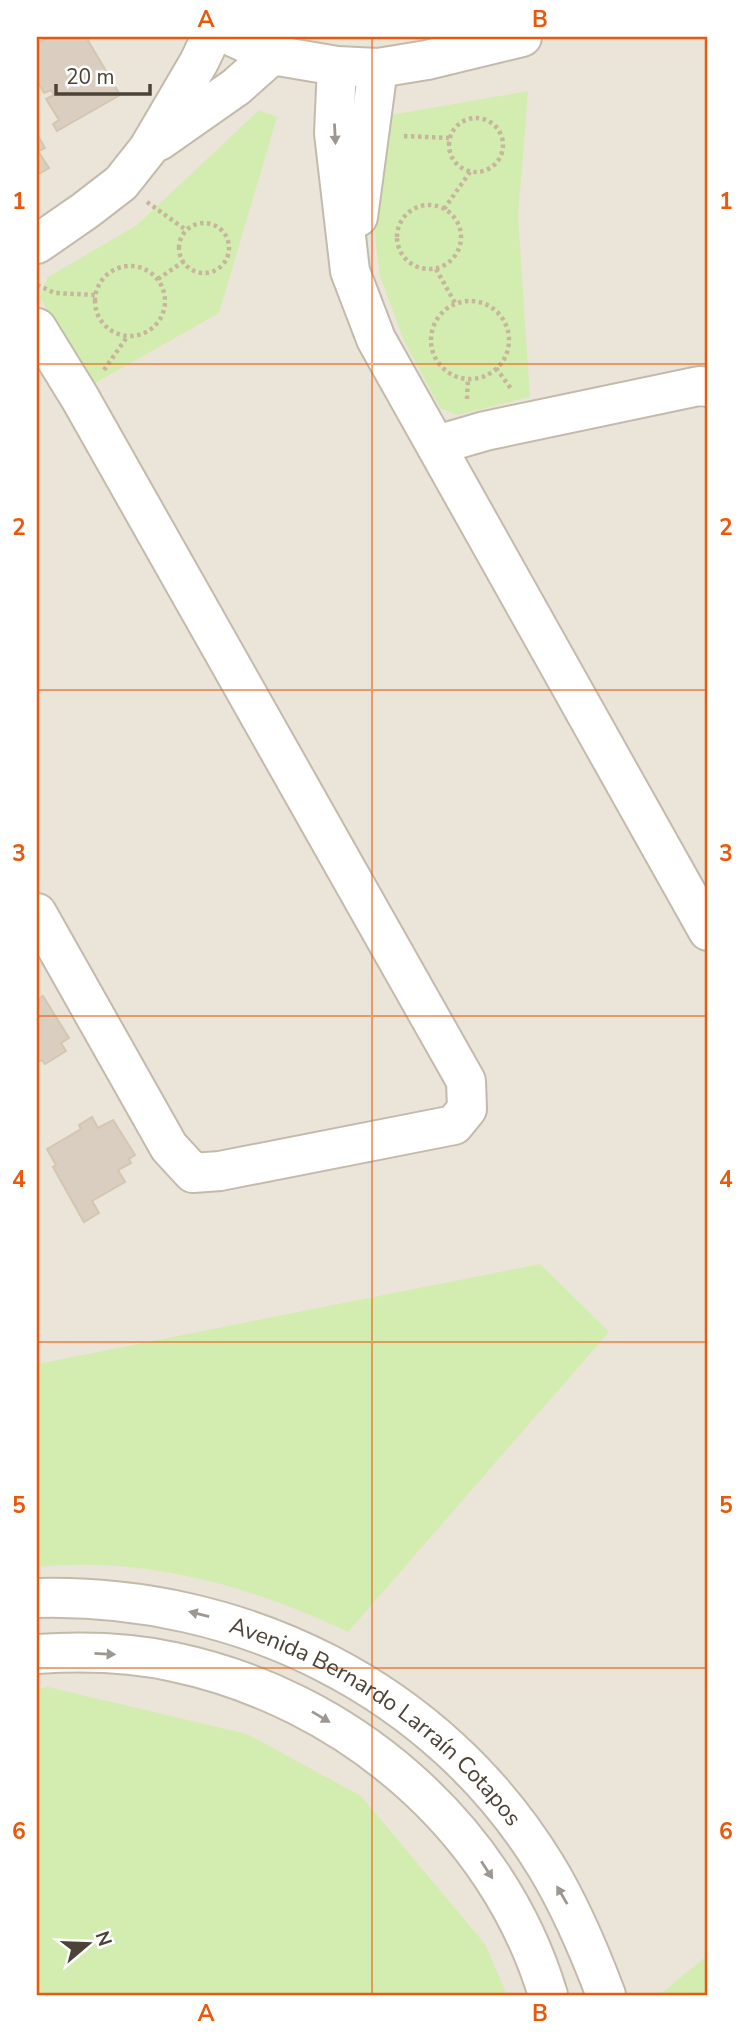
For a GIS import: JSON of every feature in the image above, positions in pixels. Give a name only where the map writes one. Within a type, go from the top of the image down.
[{"type":"street","points":[[37,244],[121,183],[148,149],[211,37]]},
{"type":"street","points":[[233,37],[272,55],[337,66],[378,68],[428,60],[522,37]]},
{"type":"street","points":[[148,149],[236,87],[272,55]]},
{"type":"street","points":[[337,66],[334,133],[350,271],[376,339],[708,931]]},
{"type":"street","points":[[350,271],[378,68]]},
{"type":"street","points":[[37,328],[80,398],[466,1081],[467,1109],[454,1125],[220,1171],[193,1172],[169,1147],[37,913]]},
{"type":"street","points":[[437,444],[485,431],[699,386],[708,387]]},
{"type":"street","name":"Avenida Bernardo Larraín Cotapos","points":[[37,1598],[122,1601],[173,1608],[223,1620],[319,1659],[364,1684],[406,1713],[446,1746],[515,1822],[545,1865],[570,1909],[592,1956],[606,1995]]},
{"type":"street","name":"Avenida Bernardo Larraín Cotapos","points":[[37,1654],[123,1654],[173,1661],[268,1690],[313,1712],[351,1735],[421,1791],[472,1850],[504,1896],[525,1936],[545,1986]]},
{"type":"street","points":[[545,1986],[592,1956]]},
{"type":"path","points":[[468,118],[486,119],[500,131],[503,140],[500,158],[487,170],[470,172],[455,163],[448,147],[449,138],[452,129],[468,118]]},
{"type":"path","points":[[369,135],[449,138]]},
{"type":"path","points":[[444,209],[470,172]]},
{"type":"path","points":[[121,183],[186,230]]},
{"type":"path","points":[[425,205],[444,209],[459,226],[461,237],[454,257],[436,269],[425,270],[406,260],[400,252],[397,232],[407,214],[425,205]]},
{"type":"path","points":[[209,223],[223,231],[229,247],[225,262],[212,271],[196,271],[184,261],[180,245],[186,230],[193,225],[209,223]]},
{"type":"path","points":[[158,279],[184,261]]},
{"type":"path","points":[[127,266],[149,271],[158,279],[165,301],[164,312],[158,323],[139,336],[116,334],[106,327],[95,306],[99,284],[107,275],[127,266]]},
{"type":"path","points":[[436,269],[455,303]]},
{"type":"path","points":[[37,285],[55,293],[96,295]]},
{"type":"path","points":[[480,302],[491,307],[507,327],[507,352],[492,372],[481,377],[468,379],[455,376],[444,369],[436,359],[431,346],[436,321],[444,310],[455,303],[480,302]]},
{"type":"shaded area","points":[[37,37],[708,37],[708,1995],[37,1995]]},
{"type":"green space","points":[[528,91],[518,216],[530,397],[457,415],[440,408],[404,341],[380,276],[371,205],[390,115]]},
{"type":"green space","points":[[259,110],[277,117],[219,313],[90,386],[40,297],[48,277],[137,225]]},
{"type":"green space","points":[[540,1264],[609,1332],[348,1632],[274,1601],[197,1578],[118,1566],[37,1567],[37,1364]]},
{"type":"green space","points":[[48,1687],[247,1734],[361,1796],[485,1944],[507,1995],[37,1995],[37,1689]]},
{"type":"green space","points":[[708,1955],[708,1995],[659,1995]]},
{"type":"building","points":[[48,37],[86,37],[120,95],[57,131],[53,124],[59,120],[46,99],[54,95],[51,90],[44,93],[37,81],[37,43]]},
{"type":"building","points":[[37,134],[45,148],[38,151],[49,168],[37,175]]},
{"type":"building","points":[[43,996],[69,1038],[61,1043],[66,1051],[45,1064],[42,1060],[37,1063],[37,1000]]},
{"type":"building","points":[[92,1117],[98,1128],[113,1120],[135,1155],[129,1159],[131,1163],[118,1170],[125,1182],[92,1201],[99,1213],[84,1222],[53,1167],[56,1165],[47,1149],[81,1129],[79,1125]]}]
